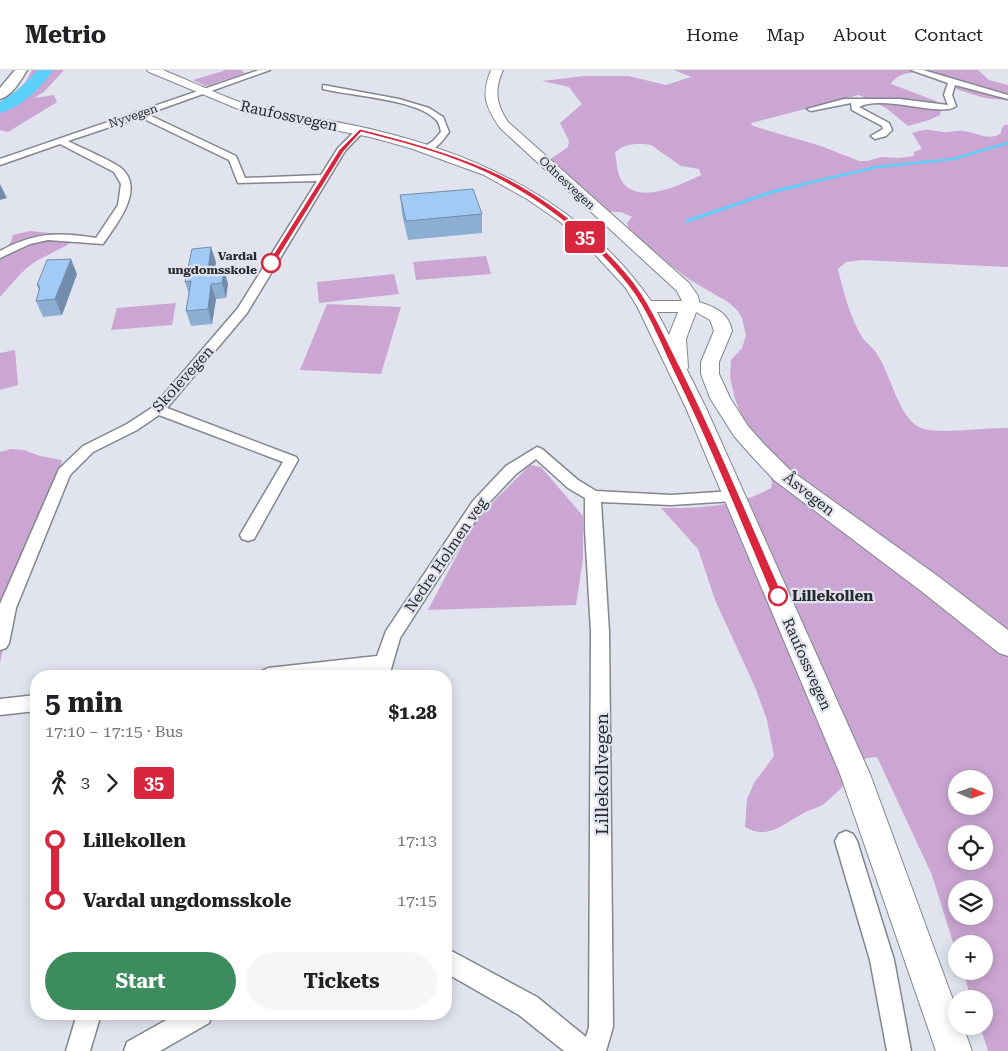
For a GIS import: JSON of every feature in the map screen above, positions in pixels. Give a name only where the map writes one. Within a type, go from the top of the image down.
[{"type":"main road","points":[[3,92],[17,78],[21,70]]},
{"type":"main road","name":"Raufossvegen","points":[[153,70],[252,110],[360,131],[427,149],[489,172],[532,196],[564,218],[601,252],[631,284],[649,312],[679,374],[855,774],[954,1051]]},
{"type":"main road","name":"Odnesvegen","points":[[498,70],[490,89],[490,100],[504,125],[685,289],[690,296],[688,310]]},
{"type":"main road","points":[[649,312],[675,319],[688,310]]},
{"type":"main road","points":[[679,374],[678,339],[688,310]]},
{"type":"main road","name":"Åsvegen","points":[[688,310],[714,315],[723,325],[723,330],[710,362],[710,374],[720,398],[741,431],[756,448],[782,475],[930,584],[1008,645]]},
{"type":"street","name":"Nyvegen","points":[[0,162],[266,70]]},
{"type":"street","points":[[915,70],[1008,97]]},
{"type":"street","points":[[811,109],[844,101],[900,101],[948,108],[952,106],[948,95],[952,82]]},
{"type":"street","points":[[326,87],[373,98],[412,104],[437,115],[444,125],[445,132],[441,138],[427,149]]},
{"type":"street","points":[[862,102],[857,103],[855,108],[886,126],[888,130],[875,136]]},
{"type":"street","points":[[141,114],[233,158],[241,181],[324,178]]},
{"type":"street","name":"Skolevegen","points":[[0,643],[8,608],[64,473],[88,449],[132,427],[158,410],[243,310],[341,150],[360,131]]},
{"type":"street","points":[[0,255],[27,240],[39,237],[62,236],[100,242],[123,205],[126,184],[118,170],[60,141]]},
{"type":"street","points":[[158,410],[290,460],[248,535]]},
{"type":"street","name":"Nedre Holmen veg","points":[[381,670],[392,636],[478,505],[511,470],[537,452],[573,484],[594,496]]},
{"type":"street","points":[[594,496],[671,500],[734,496]]},
{"type":"street","name":"Lillekollvegen","points":[[594,496],[594,562],[600,625],[601,810],[601,1027],[594,1051]]},
{"type":"street","points":[[0,707],[30,704]]},
{"type":"street","points":[[846,841],[882,960],[899,1051]]},
{"type":"street","points":[[452,963],[528,1006],[584,1051]]},
{"type":"street","points":[[78,1051],[87,1020]]},
{"type":"street","points":[[136,1051],[190,1020]]},
{"type":"shaded area","points":[[32,70],[64,70],[44,92],[34,98],[54,95],[57,102],[8,132],[0,130],[0,105],[25,83]]},
{"type":"shaded area","points":[[226,70],[241,70],[245,73],[205,86],[193,80]]},
{"type":"shaded area","points":[[674,70],[978,70],[989,80],[1008,85],[1008,101],[989,99],[959,90],[931,74],[911,72],[894,79],[891,84],[936,101],[941,110],[940,115],[908,126],[886,108],[859,95],[751,123],[753,126],[821,146],[859,161],[868,161],[881,157],[899,158],[914,156],[914,152],[922,149],[912,133],[918,131],[960,131],[992,137],[1001,133],[1004,125],[1008,125],[1008,267],[861,260],[846,262],[838,269],[847,304],[854,321],[864,339],[877,354],[906,415],[913,423],[921,428],[939,431],[1008,428],[1008,1051],[988,1051],[983,1035],[993,1035],[993,990],[968,990],[966,980],[993,980],[993,935],[951,935],[932,875],[877,757],[860,761],[847,781],[828,801],[783,826],[761,832],[745,827],[747,799],[754,783],[774,756],[767,720],[755,687],[715,600],[698,549],[661,508],[704,507],[731,503],[771,488],[772,483],[762,449],[742,417],[730,378],[731,360],[742,348],[746,335],[742,318],[738,311],[728,302],[690,280],[629,231],[627,223],[632,217],[621,212],[594,211],[546,162],[568,147],[569,141],[560,123],[582,104],[569,87],[542,81],[584,76],[628,76],[666,85],[691,77]],"holes":[[[636,144],[651,145],[681,166],[699,169],[701,175],[662,191],[651,193],[631,189],[623,183],[615,153],[626,146]]]},
{"type":"shaded area","points":[[30,231],[80,236],[64,247],[36,261],[0,297],[0,253],[11,242],[13,235]]},
{"type":"shaded area","points":[[486,256],[491,274],[416,280],[413,262]]},
{"type":"shaded area","points":[[394,274],[399,294],[319,303],[317,282]]},
{"type":"shaded area","points":[[176,303],[172,325],[111,330],[117,308]]},
{"type":"shaded area","points":[[327,304],[401,307],[381,374],[300,370]]},
{"type":"shaded area","points":[[15,350],[18,385],[0,390],[0,353]]},
{"type":"shaded area","points":[[11,449],[24,450],[40,456],[62,460],[61,470],[7,631],[0,663],[0,452]]},
{"type":"shaded area","points":[[530,465],[541,467],[583,516],[583,559],[576,605],[428,610],[476,519]]},
{"type":"building","points":[[473,189],[482,214],[406,221],[400,195]]},
{"type":"building","points":[[211,247],[208,270],[224,269],[222,283],[211,284],[208,309],[186,311],[191,281],[185,282],[192,249]]},
{"type":"building","points":[[71,259],[55,299],[36,301],[40,287],[37,285],[47,260]]},
{"type":"waterway","points":[[0,108],[26,92],[46,70]]},
{"type":"waterway","points":[[795,186],[877,167],[953,159],[1008,143]]},
{"type":"waterway","points":[[687,221],[775,191],[801,185]]},
{"type":"bus line","name":"35","points":[[271,263],[341,150],[360,131],[415,144],[458,160],[489,172],[532,196],[564,218],[596,246],[631,284],[646,306],[696,408],[778,596]]},
{"type":"place","name":"Vardal ungdomsskole","points":[[271,263]]},
{"type":"place","name":"Lillekollen","points":[[778,596]]}]
